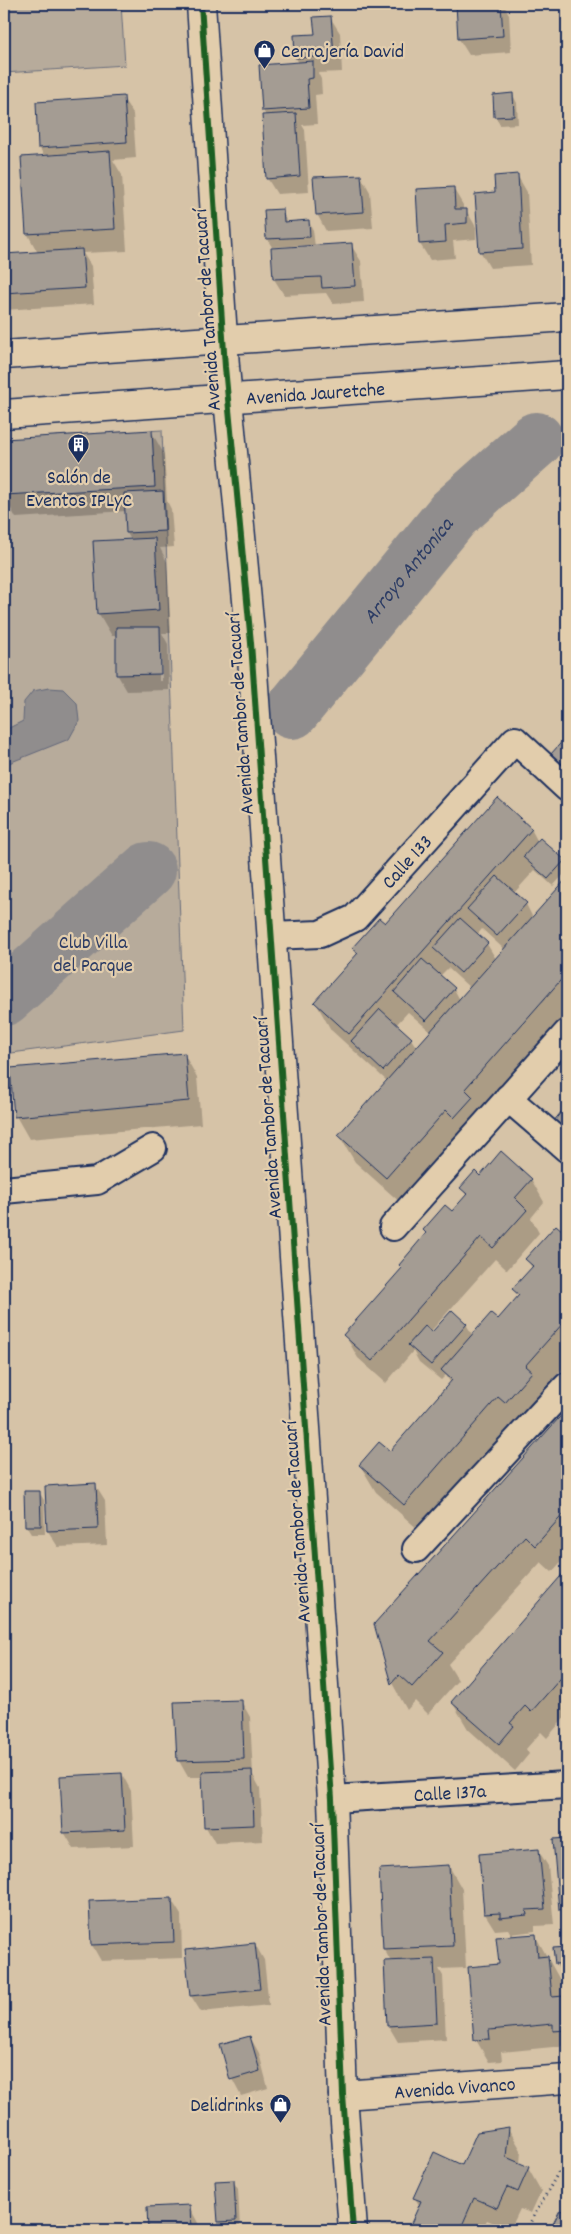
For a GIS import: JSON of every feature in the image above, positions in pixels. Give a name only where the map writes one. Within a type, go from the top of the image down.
[{"type":"main road","name":"Avenida Tambor de Tacuarí","points":[[200,4],[223,341],[251,643],[332,1799],[343,2095],[353,2230]]},
{"type":"main road","points":[[4,355],[567,317]]},
{"type":"main road","name":"Avenida Jauretche","points":[[4,414],[567,376]]},
{"type":"main road","name":"Avenida Vivanco","points":[[343,2095],[567,2079]]},
{"type":"street","name":"Calle 133","points":[[271,936],[320,934],[355,918],[515,740],[567,788]]},
{"type":"street","points":[[392,1227],[567,1033]]},
{"type":"street","points":[[508,1098],[567,1149]]},
{"type":"street","points":[[4,1190],[97,1181],[153,1148]]},
{"type":"street","points":[[416,1548],[567,1386]]},
{"type":"street","name":"Calle 137a","points":[[332,1799],[567,1784]]},
{"type":"path","points":[[526,2230],[567,2157]]},
{"type":"green space","points":[[4,4],[121,4],[125,65],[4,73]]},
{"type":"green space","name":"Club Villa del Parque","points":[[162,430],[184,1030],[4,1054],[4,440]]},
{"type":"shaded area","points":[[49,688],[63,689],[77,703],[79,721],[69,739],[4,765],[4,728],[7,729],[23,721],[24,702],[33,691]]},
{"type":"building","points":[[456,4],[501,4],[503,36],[458,39]]},
{"type":"building","points":[[331,16],[334,56],[295,58],[294,35],[315,34],[313,17]]},
{"type":"building","points":[[313,61],[313,78],[307,79],[309,108],[262,111],[259,65]]},
{"type":"building","points":[[513,93],[514,116],[494,117],[493,95]]},
{"type":"building","points":[[124,96],[127,142],[38,148],[36,102]]},
{"type":"building","points":[[296,113],[300,176],[266,179],[262,115]]},
{"type":"building","points":[[110,151],[115,229],[26,234],[21,157]]},
{"type":"building","points":[[518,174],[522,249],[479,252],[475,194],[495,192],[494,176]]},
{"type":"building","points":[[361,175],[364,212],[316,215],[313,177]]},
{"type":"building","points":[[454,187],[455,209],[467,209],[467,223],[445,225],[446,242],[419,244],[416,189]]},
{"type":"building","points":[[283,209],[284,222],[309,220],[310,237],[266,239],[264,210]]},
{"type":"building","points":[[352,243],[355,286],[322,288],[321,277],[273,279],[271,248]]},
{"type":"building","points":[[82,249],[85,288],[4,293],[4,254]]},
{"type":"building","name":"Salón de Eventos IPLyC","points":[[152,430],[155,487],[4,495],[4,439]]},
{"type":"building","points":[[163,491],[165,531],[126,533],[124,493]]},
{"type":"building","points":[[155,538],[159,610],[97,614],[93,541]]},
{"type":"building","points":[[116,627],[160,627],[161,674],[116,675]]},
{"type":"building","points":[[567,736],[567,770],[550,755]]},
{"type":"building","points":[[497,797],[532,829],[349,1034],[314,1002],[358,953],[352,948],[379,918],[385,923]]},
{"type":"building","points":[[540,838],[565,860],[548,879],[523,857]]},
{"type":"building","points":[[497,876],[527,903],[497,936],[467,909]]},
{"type":"building","points":[[567,878],[567,973],[465,1089],[473,1097],[454,1118],[446,1110],[386,1178],[338,1135]]},
{"type":"building","points":[[460,918],[488,943],[461,973],[433,948]]},
{"type":"building","points":[[422,959],[455,988],[426,1021],[394,992]]},
{"type":"building","points":[[380,1009],[412,1038],[383,1071],[351,1041]]},
{"type":"building","points":[[185,1053],[189,1101],[14,1117],[10,1068]]},
{"type":"building","points":[[567,1105],[567,1134],[553,1122]]},
{"type":"building","points":[[501,1151],[532,1179],[515,1198],[527,1210],[493,1248],[481,1237],[372,1361],[343,1335],[402,1268],[399,1265],[426,1233],[423,1230],[445,1205],[452,1211],[467,1194],[460,1188],[475,1171],[480,1176]]},
{"type":"building","points":[[556,1225],[563,1231],[567,1226],[567,1325],[564,1322],[525,1366],[532,1372],[505,1403],[498,1397],[404,1505],[359,1465],[379,1442],[390,1451],[452,1380],[441,1370],[491,1313],[498,1319],[519,1295],[512,1289],[533,1266],[525,1259]]},
{"type":"building","points":[[452,1310],[467,1324],[431,1365],[408,1345],[425,1326],[432,1332]]},
{"type":"building","points":[[567,1409],[567,1510],[535,1546],[525,1536],[430,1641],[443,1652],[412,1687],[399,1675],[391,1684],[374,1624]]},
{"type":"building","points":[[96,1483],[98,1529],[47,1531],[45,1486]]},
{"type":"building","points":[[24,1491],[40,1491],[41,1526],[25,1526]]},
{"type":"building","points":[[567,1569],[567,1671],[531,1712],[525,1706],[510,1723],[514,1726],[499,1744],[451,1702]]},
{"type":"building","points":[[242,1700],[244,1759],[177,1761],[174,1702]]},
{"type":"building","points":[[252,1770],[254,1825],[204,1827],[202,1772]]},
{"type":"building","points":[[122,1773],[125,1830],[63,1833],[60,1776]]},
{"type":"building","points":[[567,1838],[567,1909],[559,1910],[553,1839]]},
{"type":"building","points":[[539,1849],[545,1909],[526,1910],[527,1915],[500,1918],[500,1913],[484,1914],[479,1854]]},
{"type":"building","points":[[449,1865],[453,1946],[383,1949],[379,1869]]},
{"type":"building","points":[[172,1898],[174,1942],[91,1945],[89,1901]]},
{"type":"building","points":[[536,1934],[538,1957],[548,1956],[552,1997],[564,1996],[567,2030],[553,2031],[553,2024],[489,2030],[490,2039],[474,2040],[468,1967],[499,1964],[496,1937]]},
{"type":"building","points":[[255,1943],[260,1989],[190,1996],[185,1950]]},
{"type":"building","points":[[567,1947],[567,1963],[555,1964],[553,1948]]},
{"type":"building","points":[[434,1959],[437,2023],[387,2026],[384,1961]]},
{"type":"building","points":[[250,2036],[260,2071],[230,2080],[220,2044]]},
{"type":"building","points":[[509,2127],[506,2157],[529,2167],[518,2192],[507,2187],[497,2208],[474,2198],[460,2230],[408,2230],[421,2201],[413,2198],[434,2152],[462,2165],[477,2132]]},
{"type":"building","points":[[234,2180],[236,2221],[218,2222],[215,2181]]},
{"type":"building","points":[[190,2205],[191,2230],[148,2230],[147,2207]]},
{"type":"building","points":[[560,2210],[567,2213],[567,2230],[550,2230]]},
{"type":"waterway","name":"Arroyo Antonica","points":[[292,711],[453,514],[536,440]]},
{"type":"waterway","name":"Arroyo Antonica","points":[[4,998],[148,870]]},
{"type":"cycle path","points":[[201,4],[225,367],[251,643],[332,1799],[343,2095],[353,2230]]},
{"type":"place","name":"Cerrajería David","points":[[265,69]]},
{"type":"place","name":"Salón de Eventos IPLyC","points":[[79,463]]},
{"type":"place","name":"Delidrinks","points":[[280,2123]]}]
